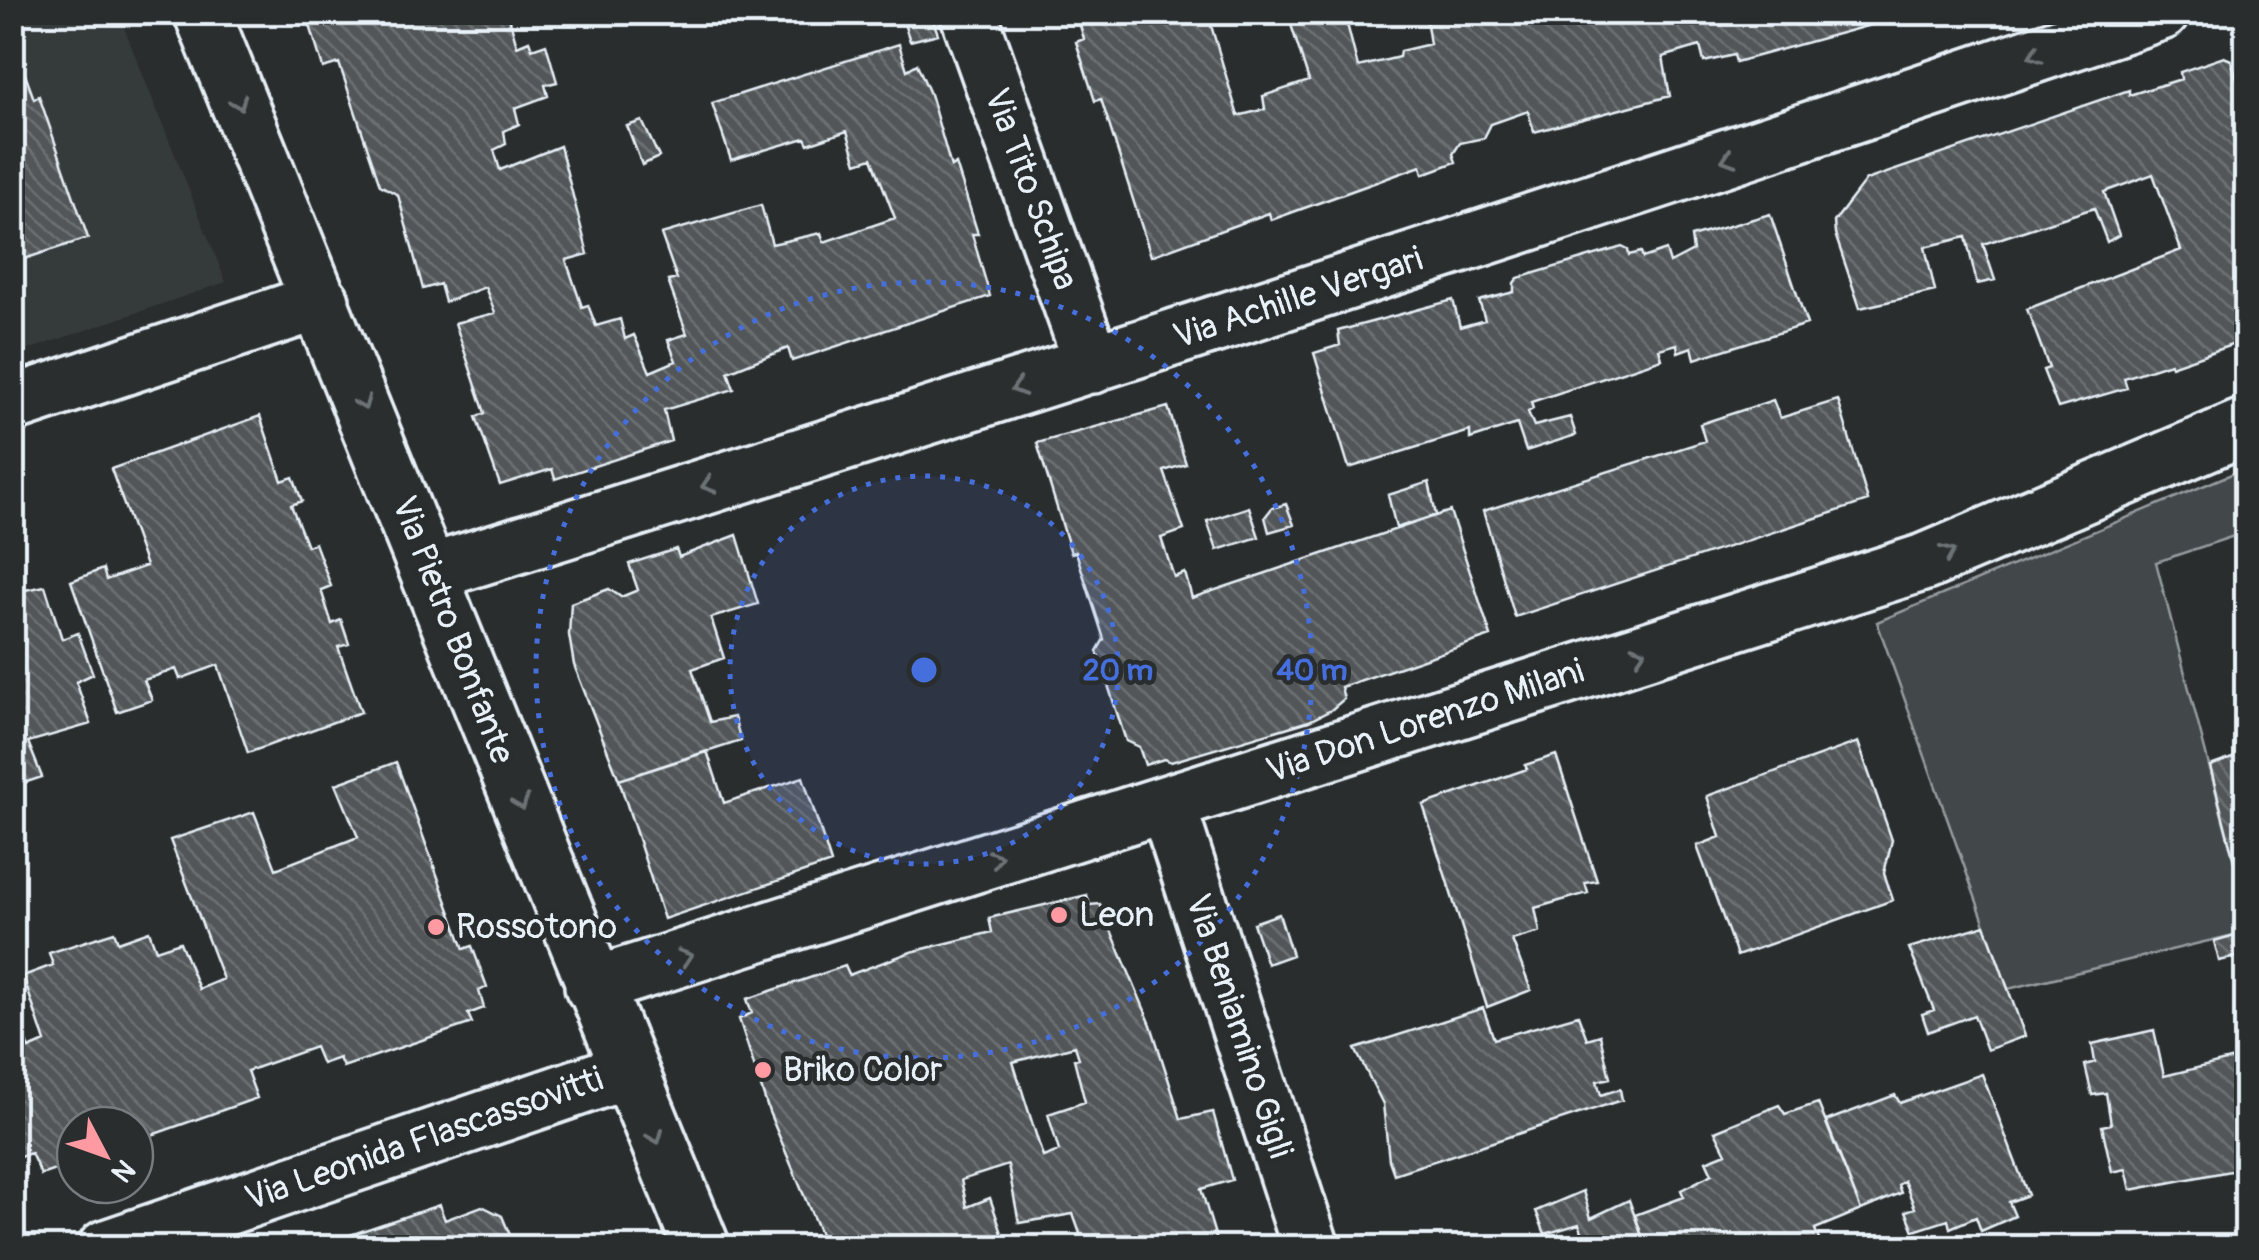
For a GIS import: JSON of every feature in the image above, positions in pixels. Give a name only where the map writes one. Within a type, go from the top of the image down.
[{"type":"street","name":"Via Pietro Bonfante","points":[[202,12],[432,572],[593,986],[702,1248]]},
{"type":"street","name":"Via Tito Schipa","points":[[968,12],[1093,364]]},
{"type":"street","name":"Via Achille Vergari","points":[[432,572],[1733,158],[2161,12]]},
{"type":"street","points":[[12,404],[322,301]]},
{"type":"street","name":"Via Don Lorenzo Milani","points":[[593,986],[1926,562],[2246,426]]},
{"type":"street","name":"Via Beniamino Gigli","points":[[1166,804],[1311,1248]]},
{"type":"street","name":"Via Leonida Flascassovitti","points":[[106,1248],[629,1070]]},
{"type":"shaded area","points":[[12,13],[118,13],[226,282],[13,355]]},
{"type":"shaded area","points":[[2246,468],[2246,532],[2156,562],[2246,908],[2246,932],[2008,989],[1877,622]]},
{"type":"building","points":[[306,12],[534,12],[509,17],[517,46],[529,41],[532,49],[546,44],[557,82],[545,85],[548,96],[515,108],[519,124],[504,131],[506,144],[494,150],[500,170],[560,146],[588,254],[566,260],[582,307],[588,305],[596,326],[620,319],[625,339],[634,335],[650,372],[676,361],[668,340],[687,334],[668,281],[677,279],[661,234],[761,205],[772,244],[821,233],[824,242],[895,218],[872,158],[857,163],[847,131],[808,144],[805,138],[731,160],[712,103],[899,44],[907,70],[917,64],[951,167],[956,164],[978,234],[972,234],[990,296],[792,361],[788,348],[728,372],[734,389],[664,410],[671,441],[555,479],[552,469],[500,485],[476,417],[485,413],[455,323],[495,313],[485,287],[445,302],[440,284],[423,289],[398,195],[380,185],[339,63],[323,68]]},
{"type":"building","points":[[900,12],[930,12],[938,34],[910,41]]},
{"type":"building","points":[[1076,12],[1207,12],[1238,116],[1265,109],[1263,96],[1309,81],[1287,12],[1344,12],[1358,67],[1430,44],[1426,18],[1445,12],[1884,12],[1885,21],[1736,62],[1734,55],[1704,62],[1700,46],[1663,57],[1670,96],[1534,132],[1528,111],[1491,124],[1484,138],[1460,143],[1453,154],[1456,162],[1423,174],[1421,166],[1271,220],[1269,213],[1151,256],[1101,99],[1095,101],[1076,42],[1084,39]]},
{"type":"building","points":[[12,39],[34,99],[39,96],[88,238],[12,263]]},
{"type":"building","points":[[2224,57],[2231,60],[2246,107],[2246,340],[2124,378],[2127,388],[2058,408],[2043,370],[2049,368],[2027,309],[2181,250],[2153,174],[2104,192],[2119,235],[2107,242],[2094,208],[1983,244],[1995,280],[1977,284],[1966,237],[1925,247],[1935,291],[1860,308],[1834,222],[1866,180],[2129,90],[2129,95],[2181,79],[2180,72]]},
{"type":"building","points":[[642,121],[659,157],[642,165],[627,126]]},
{"type":"building","points":[[1770,214],[1807,324],[1695,359],[1692,347],[1678,352],[1677,344],[1659,349],[1662,359],[1531,402],[1533,409],[1528,412],[1534,426],[1570,417],[1576,435],[1526,451],[1517,424],[1470,439],[1470,431],[1349,468],[1314,353],[1340,345],[1338,331],[1453,300],[1460,327],[1485,320],[1479,301],[1514,292],[1518,278],[1622,247],[1629,255],[1641,252],[1643,258],[1666,250],[1670,263],[1693,251],[1691,237]]},
{"type":"building","points":[[1773,400],[1780,418],[1838,400],[1868,501],[1515,617],[1483,511],[1705,441],[1700,424]]},
{"type":"building","points":[[1168,407],[1186,464],[1164,471],[1184,530],[1161,538],[1174,577],[1185,573],[1192,598],[1450,511],[1491,636],[1341,687],[1344,699],[1309,721],[1171,762],[1164,759],[1145,765],[1139,747],[1126,741],[1097,651],[1104,639],[1076,552],[1071,553],[1037,443]]},
{"type":"building","points":[[260,416],[282,481],[293,477],[302,501],[291,505],[307,546],[315,543],[331,586],[321,590],[332,624],[341,620],[349,644],[338,647],[361,712],[248,753],[218,665],[180,679],[176,669],[144,680],[152,700],[117,712],[71,581],[103,569],[106,580],[146,566],[111,469]]},
{"type":"building","points":[[1429,482],[1436,515],[1396,528],[1388,495]]},
{"type":"building","points":[[1286,504],[1294,525],[1269,532],[1265,517],[1272,508]]},
{"type":"building","points":[[1249,507],[1259,537],[1217,550],[1207,521]]},
{"type":"building","points":[[737,535],[758,604],[711,618],[724,658],[692,669],[710,722],[734,717],[741,741],[619,780],[574,665],[569,635],[571,603],[609,589],[621,597],[638,590],[629,564],[676,549],[679,557]]},
{"type":"building","points":[[45,586],[62,639],[78,633],[93,674],[76,682],[91,724],[28,742],[42,777],[12,787],[12,598],[17,597],[15,592]]},
{"type":"building","points":[[1858,742],[1892,840],[1884,873],[1893,900],[1737,956],[1697,846],[1720,837],[1707,796]]},
{"type":"building","points":[[707,751],[724,803],[803,777],[831,863],[664,919],[619,780]]},
{"type":"building","points":[[2246,753],[2246,908],[2210,766]]},
{"type":"building","points":[[1556,755],[1597,881],[1585,883],[1588,893],[1535,908],[1540,932],[1512,940],[1531,990],[1487,1007],[1423,805]]},
{"type":"building","points":[[396,762],[464,949],[472,946],[487,987],[479,991],[484,1008],[468,1014],[472,1023],[343,1067],[339,1058],[322,1064],[315,1047],[247,1071],[257,1098],[155,1134],[155,1105],[55,1105],[55,1170],[41,1175],[31,1153],[12,1159],[12,1005],[29,1049],[45,1042],[23,976],[53,965],[49,953],[114,932],[118,942],[149,931],[156,950],[180,942],[199,989],[223,979],[170,840],[254,812],[276,869],[358,837],[336,784]]},
{"type":"building","points":[[1087,895],[1090,905],[1100,904],[1151,1025],[1181,1119],[1213,1112],[1232,1180],[1201,1189],[1219,1248],[1069,1248],[1083,1242],[1073,1214],[1019,1223],[1008,1165],[961,1180],[967,1207],[990,1198],[1007,1248],[826,1248],[769,1112],[739,1019],[752,1013],[747,999],[845,966],[849,975],[911,952],[992,932],[989,918]],"holes":[[[1075,1046],[1079,1058],[1074,1059],[1085,1102],[1048,1114],[1059,1151],[1043,1157],[1013,1062]]]},
{"type":"building","points":[[1279,914],[1292,955],[1267,964],[1253,923]]},
{"type":"building","points":[[1985,925],[2025,1036],[1987,1050],[1974,1015],[1928,1032],[1922,1014],[1934,1010],[1909,948]]},
{"type":"building","points":[[2246,932],[2246,955],[2219,961],[2214,941]]},
{"type":"building","points":[[1483,1008],[1494,1039],[1578,1015],[1587,1039],[1600,1035],[1610,1078],[1597,1081],[1601,1095],[1620,1089],[1622,1100],[1394,1174],[1383,1104],[1355,1049]]},
{"type":"building","points":[[2154,1030],[2164,1076],[2246,1056],[2246,1168],[2131,1190],[2126,1169],[2112,1172],[2102,1126],[2111,1124],[2106,1093],[2092,1095],[2085,1065],[2095,1062],[2092,1044]]},
{"type":"building","points":[[1982,1074],[2028,1195],[2009,1202],[2015,1216],[1981,1231],[1976,1217],[1950,1228],[1948,1220],[1914,1231],[1906,1211],[1915,1208],[1904,1181],[1898,1185],[1901,1193],[1861,1210],[1826,1121],[1895,1095],[1900,1103]]},
{"type":"building","points":[[1818,1103],[1861,1210],[1815,1229],[1822,1248],[1646,1248],[1635,1215],[1684,1197],[1681,1190],[1712,1174],[1706,1161],[1726,1153],[1715,1131],[1779,1105],[1785,1114]]},
{"type":"building","points":[[1583,1191],[1591,1218],[1629,1200],[1646,1248],[1607,1248],[1600,1235],[1585,1239],[1579,1224],[1545,1234],[1536,1211]]},
{"type":"building","points":[[439,1205],[445,1220],[482,1206],[502,1216],[512,1240],[525,1236],[530,1248],[341,1248],[338,1239]]},
{"type":"place","name":"Leon","points":[[1059,915]]},
{"type":"place","name":"Rossotono","points":[[436,927]]},
{"type":"place","name":"Briko Color","points":[[763,1070]]}]
